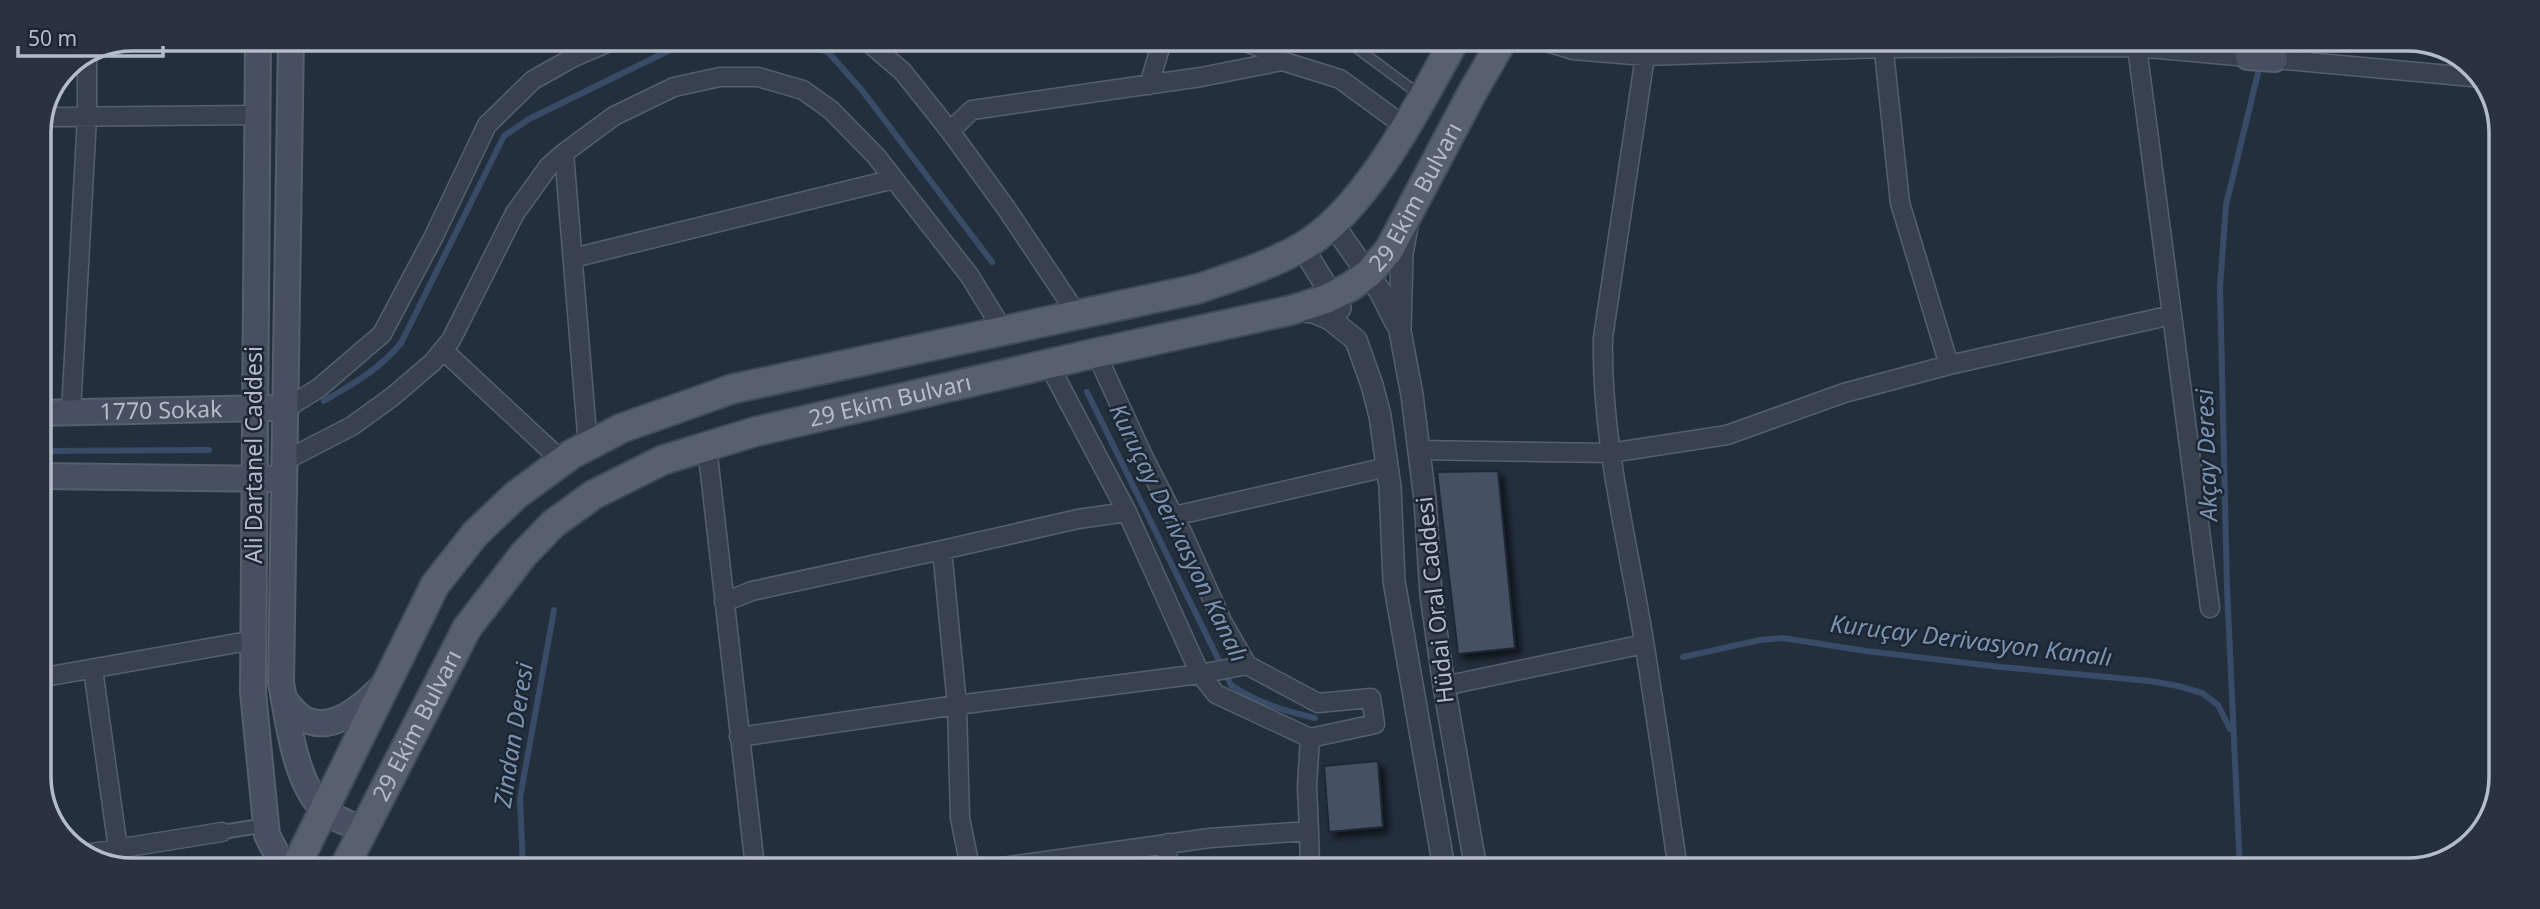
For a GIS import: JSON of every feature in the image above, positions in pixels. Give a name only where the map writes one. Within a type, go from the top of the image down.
[{"type":"main road","name":"Ali Dartanel Caddesi","points":[[258,51],[253,692],[267,830],[279,858]]},
{"type":"main road","name":"Ali Dartanel Caddesi","points":[[291,51],[281,683],[295,754],[310,790],[325,811]]},
{"type":"main road","name":"29 Ekim Bulvarı","points":[[300,858],[435,585],[475,534],[516,495],[562,461],[622,428],[732,389],[1197,289],[1269,264],[1302,247],[1332,223],[1366,185],[1407,128],[1448,51]]},
{"type":"main road","name":"29 Ekim Bulvarı","points":[[349,858],[467,628],[524,554],[553,524],[593,495],[663,460],[754,432],[1292,310],[1333,295],[1368,274],[1389,250],[1496,51]]},
{"type":"main road","points":[[2248,57],[2275,59]]},
{"type":"main road","name":"1770 Sokak","points":[[51,413],[285,409]]},
{"type":"main road","points":[[51,476],[254,478],[285,470]]},
{"type":"main road","points":[[284,699],[307,721],[328,722],[355,711],[387,681]]},
{"type":"main road","points":[[325,811],[363,830]]},
{"type":"main road","points":[[266,858],[267,830]]},
{"type":"street","points":[[285,409],[319,388],[382,334],[434,236],[487,125],[533,80],[588,51]]},
{"type":"street","points":[[879,51],[903,72],[950,131],[1006,208],[1077,314]]},
{"type":"street","points":[[1149,85],[1159,51]]},
{"type":"street","points":[[1251,68],[1252,51]]},
{"type":"street","points":[[1266,51],[1282,61],[1340,79],[1407,128]]},
{"type":"street","points":[[1616,51],[1645,56],[1753,51]]},
{"type":"street","points":[[1883,51],[1900,203],[1949,365]]},
{"type":"street","points":[[2138,51],[2210,608]]},
{"type":"street","points":[[2192,51],[2248,57]]},
{"type":"street","points":[[1645,56],[1603,338],[1602,385],[1676,858]]},
{"type":"street","points":[[2275,59],[2468,77]]},
{"type":"street","points":[[950,131],[972,110],[1149,85],[1282,61]]},
{"type":"street","points":[[71,412],[87,64]]},
{"type":"street","points":[[285,470],[362,418],[433,362],[451,340],[515,213],[549,166],[583,137],[614,116],[674,87],[720,77],[758,77],[803,90],[831,110],[876,156],[894,179],[969,275],[1003,330]]},
{"type":"street","points":[[52,117],[257,115]]},
{"type":"street","points":[[565,153],[588,446]]},
{"type":"street","points":[[573,258],[894,179]]},
{"type":"street","points":[[1400,331],[1402,254],[1408,216]]},
{"type":"street","points":[[1332,223],[1386,300],[1400,331]]},
{"type":"street","name":"Hüdai Oral Caddesi","points":[[1302,247],[1333,295],[1359,347],[1380,416],[1390,487],[1394,581],[1442,858]]},
{"type":"street","points":[[1292,310],[1313,312],[1330,319],[1359,347]]},
{"type":"street","points":[[1418,450],[1611,453],[1727,435],[1844,393],[1949,365],[2172,316]]},
{"type":"street","name":"Hüdai Oral Caddesi","points":[[1400,331],[1412,395],[1431,596],[1474,858]]},
{"type":"street","points":[[443,350],[562,461]]},
{"type":"street","points":[[1096,353],[1242,666]]},
{"type":"street","points":[[739,737],[1205,673],[1242,666],[1318,703],[1371,698],[1375,724],[1310,738],[1216,694],[1205,673],[1127,512],[1049,365]]},
{"type":"street","points":[[707,447],[754,858]]},
{"type":"street","points":[[1174,516],[1387,467]]},
{"type":"street","points":[[724,602],[752,591],[1078,519],[1127,512]]},
{"type":"street","points":[[942,550],[957,705],[960,818],[968,858]]},
{"type":"street","points":[[51,676],[254,640]]},
{"type":"street","points":[[1444,686],[1644,644]]},
{"type":"street","points":[[93,669],[118,849]]},
{"type":"street","points":[[1310,738],[1307,786],[1310,858]]},
{"type":"street","points":[[100,851],[222,832],[267,830]]},
{"type":"street","points":[[1060,858],[1245,834],[1309,831]]},
{"type":"street","points":[[1167,858],[1168,843]]},
{"type":"lane","points":[[1361,51],[1423,97]]},
{"type":"lane","points":[[2305,62],[2308,51]]},
{"type":"building","points":[[1498,471],[1515,648],[1458,654],[1437,472]]},
{"type":"building","points":[[1378,761],[1383,827],[1329,832],[1324,766]]},
{"type":"waterway","name":"Kuruçay Derivasyon Kanalı","points":[[324,401],[375,368],[401,343],[504,136],[529,119],[668,51]]},
{"type":"waterway","name":"Kuruçay Derivasyon Kanalı","points":[[824,51],[861,89],[992,262]]},
{"type":"waterway","name":"Akçay Deresi","points":[[2239,858],[2227,587],[2220,287],[2226,205],[2260,65]]},
{"type":"waterway","name":"Kuruçay Derivasyon Kanalı","points":[[1087,392],[1231,685],[1272,706],[1315,718]]},
{"type":"waterway","name":"Kuruçay Derivasyon Kanalı","points":[[51,451],[209,450]]},
{"type":"waterway","name":"Zindan Deresi","points":[[523,858],[520,798],[554,610]]},
{"type":"waterway","name":"Kuruçay Derivasyon Kanalı","points":[[1683,657],[1760,640],[1783,638],[2001,667],[2150,681],[2202,693],[2218,705],[2230,729]]}]
